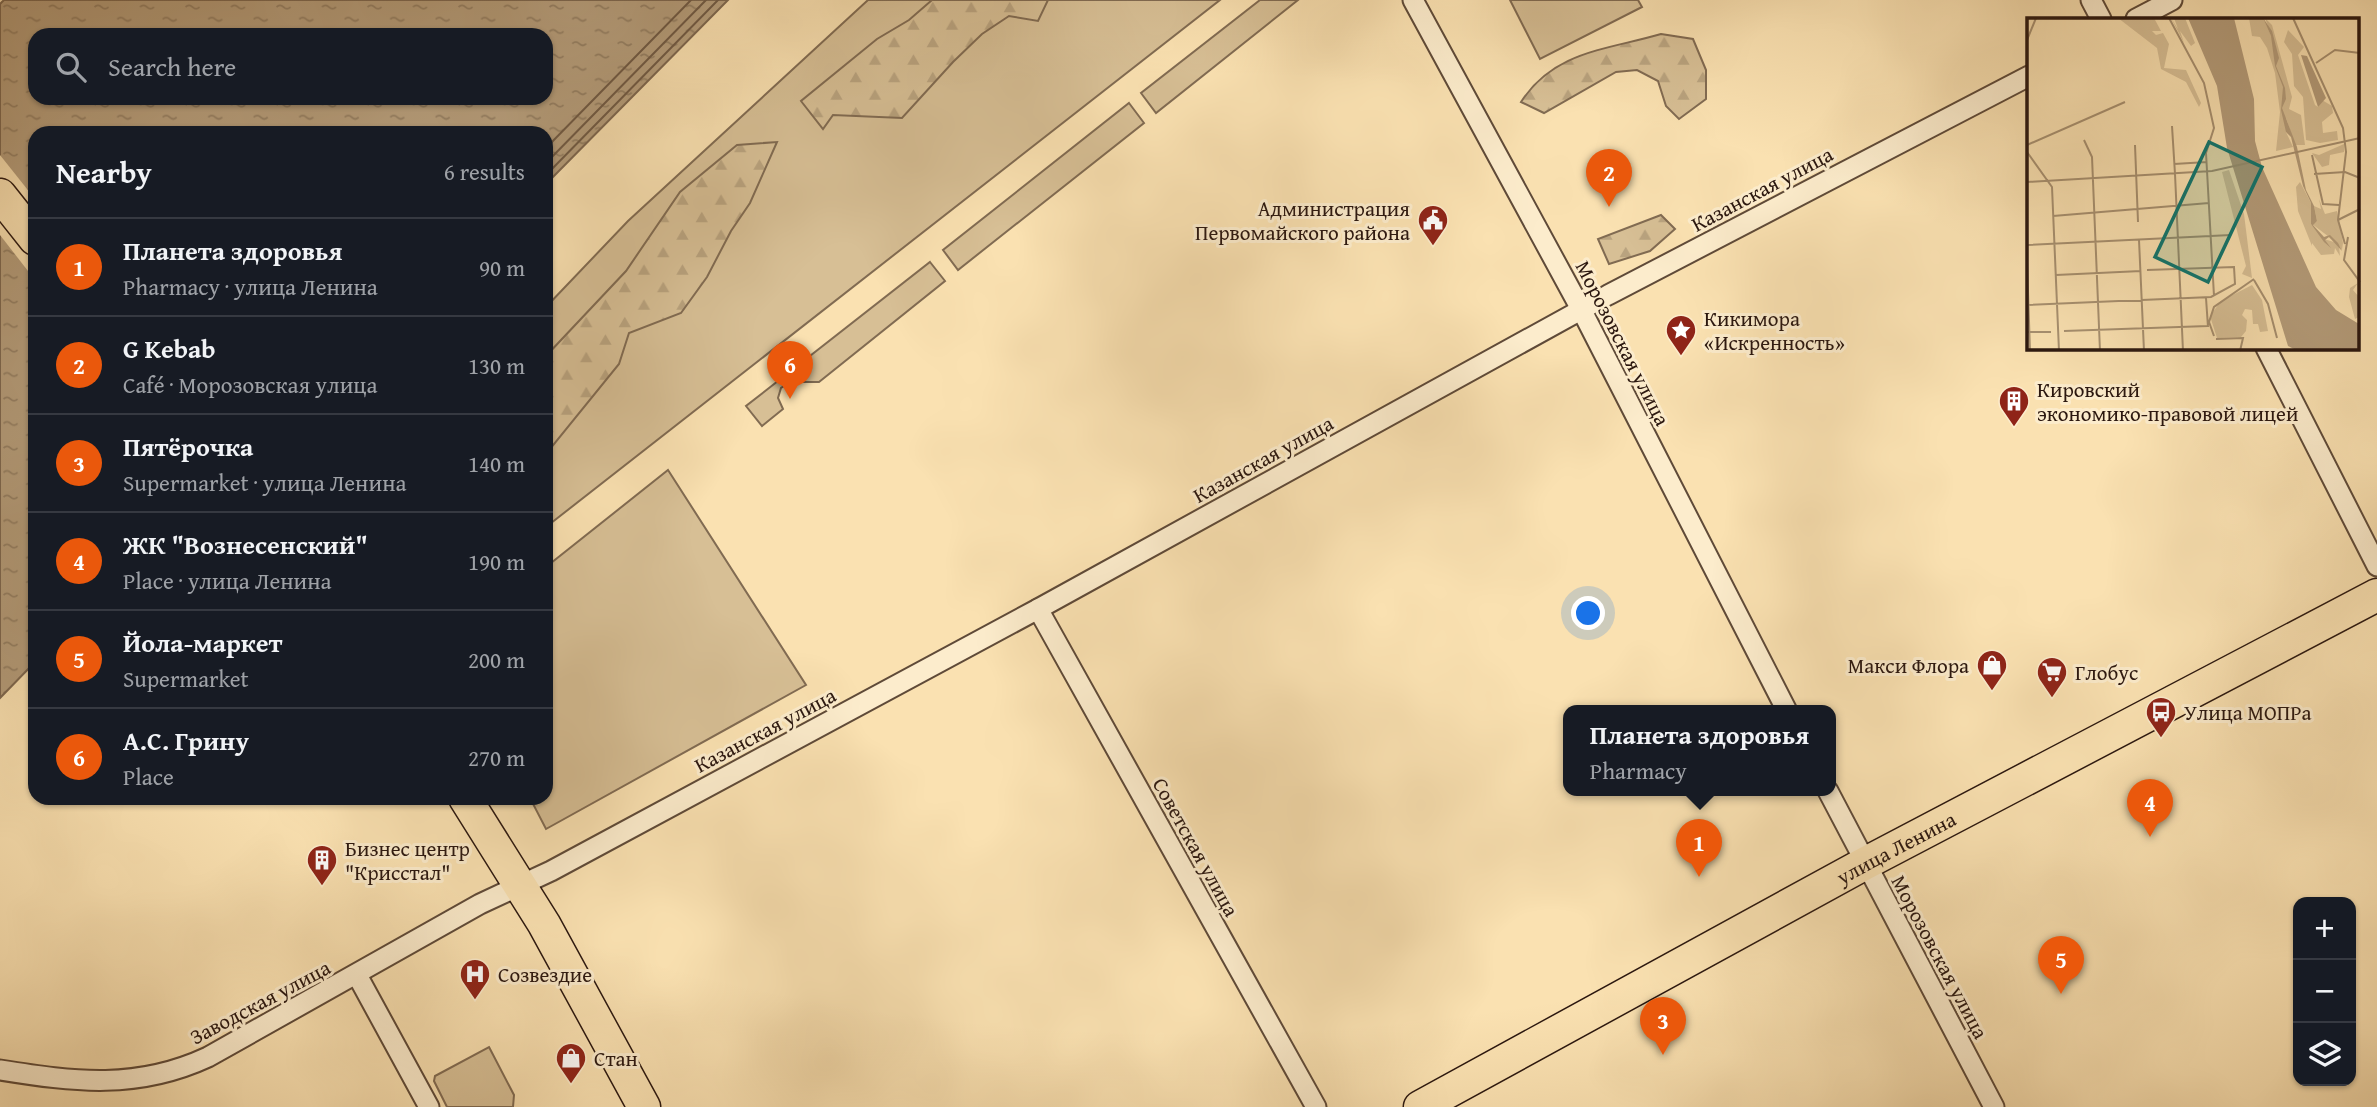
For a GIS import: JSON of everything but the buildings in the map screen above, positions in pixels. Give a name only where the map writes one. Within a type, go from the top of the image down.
[{"type":"main road","points":[[0,195],[28,231]]},
{"type":"main road","name":"улица Ленина","points":[[1420,1107],[1864,864],[2377,595]]},
{"type":"main road","points":[[469,805],[520,884],[643,1107]]},
{"type":"street","name":"Морозовская улица","points":[[1413,0],[1582,311],[1784,705]]},
{"type":"street","points":[[2091,0],[2100,18]]},
{"type":"street","points":[[2138,18],[2172,0]]},
{"type":"street","name":"Казанская улица","points":[[520,884],[551,871],[1038,609],[1582,311],[2027,77]]},
{"type":"street","points":[[2267,350],[2377,566]]},
{"type":"street","name":"Советская улица","points":[[1038,609],[1316,1107]]},
{"type":"street","name":"Морозовская улица","points":[[1830,796],[1994,1107]]},
{"type":"street","name":"Заводская улица","points":[[0,1070],[100,1081],[132,1081],[157,1076],[208,1057],[520,884]]},
{"type":"street","points":[[357,975],[429,1107]]},
{"type":"green space","points":[[868,0],[1220,0],[553,522],[553,300],[628,221]]},
{"type":"green space","points":[[932,0],[1048,0],[1038,21],[1009,16],[982,34],[902,118],[833,115],[823,129],[801,101],[877,39],[909,20]]},
{"type":"green space","points":[[1260,0],[1298,0],[1156,113],[1141,93]]},
{"type":"green space","points":[[1510,0],[1638,0],[1642,7],[1540,59]]},
{"type":"green space","points":[[1661,34],[1693,39],[1706,70],[1706,99],[1679,119],[1666,106],[1658,81],[1637,70],[1616,72],[1544,113],[1521,102],[1534,85],[1565,62],[1601,49]]},
{"type":"green space","points":[[1129,103],[1144,123],[958,270],[943,250]]},
{"type":"green space","points":[[777,142],[750,203],[731,231],[707,277],[681,313],[629,333],[619,364],[553,445],[553,349],[626,271],[680,192],[737,145]]},
{"type":"green space","points":[[1661,215],[1675,229],[1650,251],[1609,264],[1598,239]]},
{"type":"green space","points":[[930,262],[945,281],[819,382],[791,382],[781,388],[778,398],[783,409],[762,426],[746,406]]},
{"type":"green space","points":[[668,470],[806,685],[546,829],[534,805],[553,805],[553,561]]},
{"type":"green space","points":[[489,1047],[514,1095],[513,1107],[447,1107],[434,1081],[435,1076]]},
{"type":"water","points":[[4,0],[728,0],[553,177],[553,126],[28,126],[28,669],[0,698],[0,4]]},
{"type":"pier","points":[[0,155],[28,190],[28,271],[0,235]]},
{"type":"place","name":"G Kebab","points":[[1609,207]]},
{"type":"place","name":"Администрация Первомайского района","points":[[1433,247]]},
{"type":"place","name":"Кикимора «Искренность»","points":[[1681,357]]},
{"type":"place","name":"А.С. Грину","points":[[790,399]]},
{"type":"place","name":"Кировский экономико-правовой лицей","points":[[2014,428]]},
{"type":"place","name":"Макси Флора","points":[[1992,692]]},
{"type":"place","name":"Глобус","points":[[2052,699]]},
{"type":"place","name":"Улица МОПРа","points":[[2161,739]]},
{"type":"place","name":"ЖК \"Вознесенский\"","points":[[2150,837]]},
{"type":"place","name":"Планета здоровья","points":[[1699,877]]},
{"type":"place","name":"Бизнес центр \"Крисстал\"","points":[[322,887]]},
{"type":"place","name":"Йола-маркет","points":[[2061,994]]},
{"type":"place","name":"Созвездие","points":[[475,1001]]},
{"type":"place","name":"Пятёрочка","points":[[1663,1055]]},
{"type":"place","name":"Стан","points":[[571,1085]]}]
